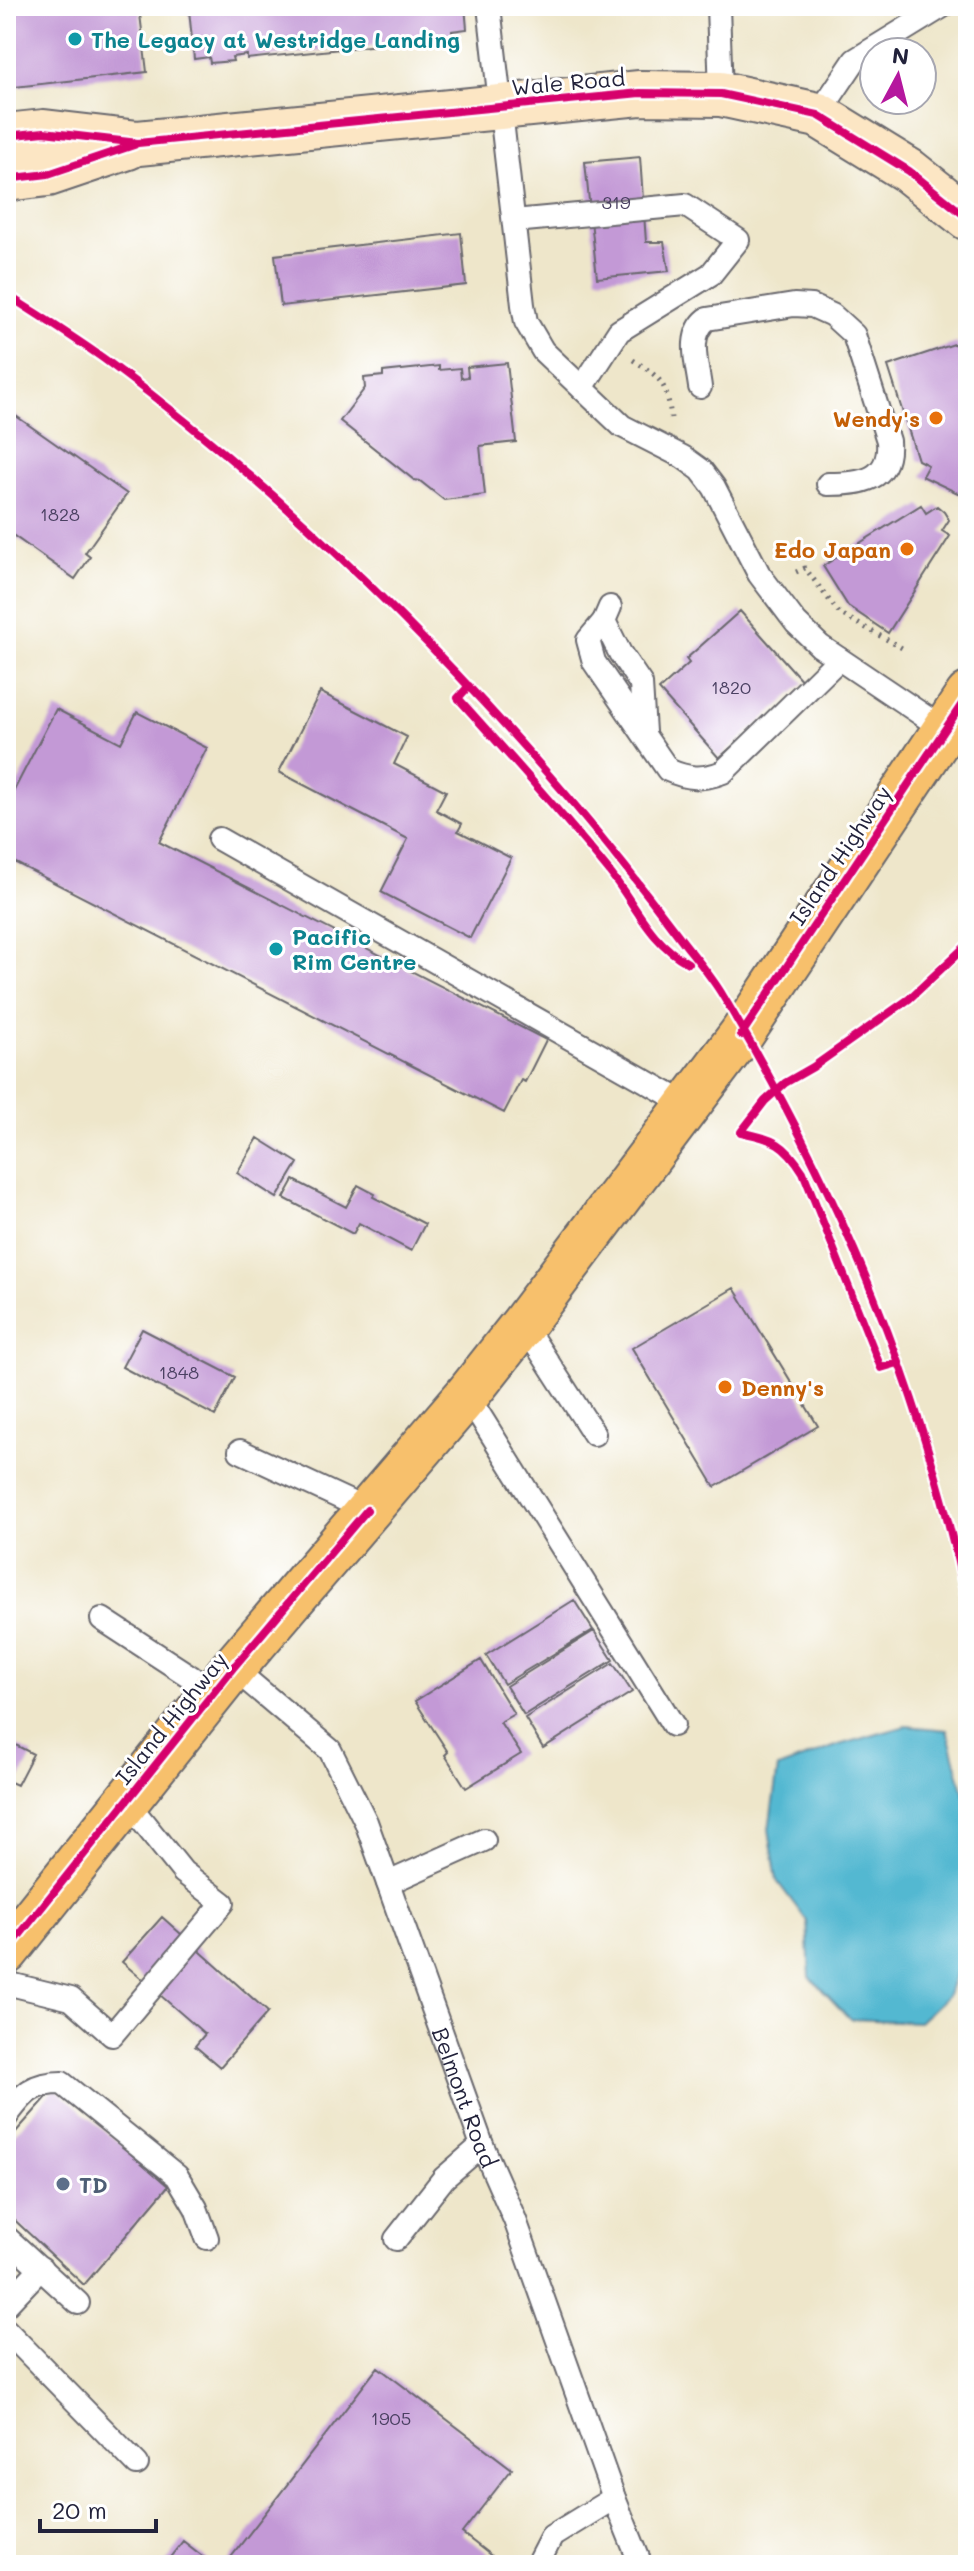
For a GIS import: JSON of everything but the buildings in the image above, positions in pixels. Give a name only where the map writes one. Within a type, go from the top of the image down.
[{"type":"main road","name":"Wale Road","points":[[6,136],[44,132],[138,143],[640,93],[721,94],[818,115],[909,171],[968,218]]},
{"type":"main road","name":"Wale Road","points":[[6,179],[48,174],[138,143]]},
{"type":"main road","name":"Island Highway","points":[[6,1952],[224,1680],[467,1395],[523,1324],[741,1035],[957,712]]},
{"type":"lane","points":[[489,6],[526,322],[543,351],[622,426],[683,457],[701,470],[714,487],[775,599],[820,646],[839,659],[957,712]]},
{"type":"lane","points":[[718,6],[721,94]]},
{"type":"lane","points":[[818,115],[855,60],[943,6]]},
{"type":"lane","points":[[514,221],[685,205],[738,240],[711,274],[619,331],[582,388]]},
{"type":"lane","points":[[700,387],[694,336],[707,319],[794,305],[812,306],[832,315],[854,335],[888,441],[889,455],[887,464],[879,473],[852,484],[828,484]]},
{"type":"lane","points":[[607,614],[620,653],[641,684],[644,732],[668,770],[683,777],[706,779],[723,772],[839,659]]},
{"type":"lane","points":[[219,839],[688,1105]]},
{"type":"lane","points":[[523,1324],[594,1434]]},
{"type":"lane","points":[[467,1395],[673,1725]]},
{"type":"lane","points":[[240,1451],[367,1510]]},
{"type":"lane","name":"Belmont Road","points":[[102,1619],[224,1680],[330,1750],[366,1822],[482,2145],[515,2220],[641,2565]]},
{"type":"lane","points":[[6,1983],[71,1999],[112,2035],[223,1903],[183,1872],[127,1802]]},
{"type":"lane","points":[[388,1883],[484,1840]]},
{"type":"lane","points":[[6,2117],[24,2093],[45,2083],[62,2083],[177,2176],[196,2208],[207,2238]]},
{"type":"lane","points":[[396,2239],[444,2178],[482,2145]]},
{"type":"lane","points":[[6,2237],[78,2303]]},
{"type":"lane","points":[[6,2305],[41,2268]]},
{"type":"lane","points":[[6,2330],[137,2464]]},
{"type":"lane","points":[[537,2565],[552,2536],[614,2498]]},
{"type":"water","points":[[906,1726],[947,1730],[965,1797],[968,1833],[963,1951],[948,1995],[919,2022],[850,2019],[810,1977],[807,1921],[777,1881],[769,1829],[778,1768],[839,1745]]},
{"type":"cycle path","points":[[6,136],[44,132],[138,143],[640,93],[721,94],[818,115],[909,171],[968,218]]},
{"type":"cycle path","points":[[6,179],[48,174],[134,145]]},
{"type":"cycle path","points":[[6,294],[98,355],[174,412],[352,568],[463,680],[568,797],[707,972],[803,1141],[872,1292],[927,1448],[950,1528],[968,1609]]},
{"type":"cycle path","points":[[469,686],[458,698],[590,848],[653,933],[688,963]]},
{"type":"cycle path","points":[[741,1035],[968,695]]},
{"type":"cycle path","points":[[898,1363],[881,1368],[803,1172],[778,1144],[741,1132],[765,1101],[785,1083],[813,1067],[909,999],[968,944]]},
{"type":"cycle path","points":[[6,1952],[233,1668],[367,1510]]},
{"type":"place","name":"The Legacy at Westridge Landing","points":[[75,39]]},
{"type":"place","name":"Wendy's","points":[[936,418]]},
{"type":"place","name":"Edo Japan","points":[[907,549]]},
{"type":"place","name":"Pacific Rim Centre","points":[[276,949]]},
{"type":"place","name":"Denny's","points":[[725,1387]]},
{"type":"place","name":"TD","points":[[63,2184]]}]
